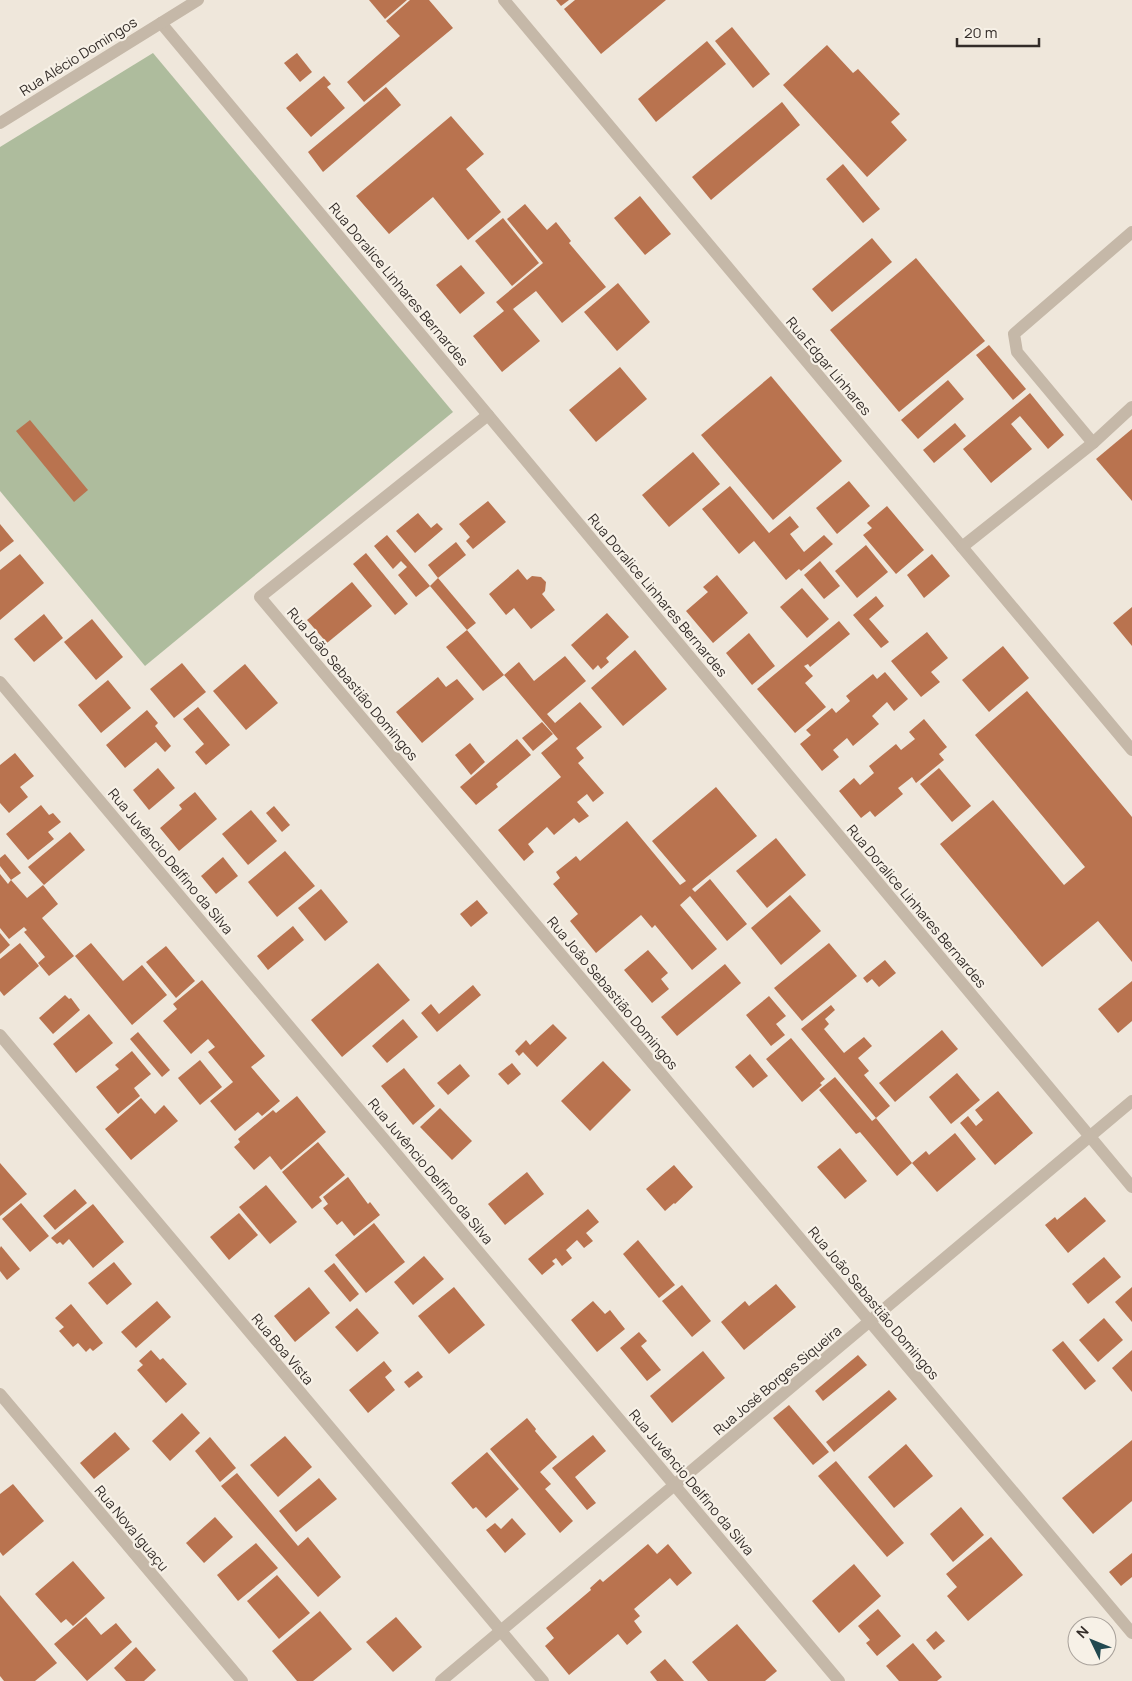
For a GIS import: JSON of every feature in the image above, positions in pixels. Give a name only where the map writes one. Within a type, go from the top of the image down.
[{"type":"street","name":"Rua Alécio Domingos","points":[[0,123],[198,0]]},
{"type":"street","name":"Rua Edgar Linhares","points":[[504,0],[1132,750]]},
{"type":"street","name":"Rua Doralice Linhares Bernardes","points":[[161,23],[1132,1187]]},
{"type":"street","points":[[1093,443],[1017,352],[1014,334],[1132,232]]},
{"type":"street","points":[[962,547],[1093,443],[1132,407]]},
{"type":"street","name":"Rua João Sebastião Domingos","points":[[488,415],[260,596],[1132,1633]]},
{"type":"street","name":"Rua Juvêncio Delfino da Silva","points":[[0,682],[839,1681]]},
{"type":"street","name":"Rua Boa Vista","points":[[0,1035],[544,1681]]},
{"type":"street","name":"Rua José Borges Siqueira","points":[[441,1681],[1132,1101]]},
{"type":"street","name":"Rua Nova Iguaçu","points":[[0,1394],[242,1681]]},
{"type":"green space","points":[[153,53],[453,412],[145,666],[0,491],[0,147]]},
{"type":"building","points":[[369,0],[407,0],[385,19]]},
{"type":"building","points":[[410,0],[429,0],[453,28],[364,102],[347,82],[400,36],[386,21]]},
{"type":"building","points":[[556,0],[569,0],[561,6]]},
{"type":"building","points":[[575,0],[666,0],[601,54],[564,9]]},
{"type":"building","points":[[732,27],[770,74],[753,88],[715,41]]},
{"type":"building","points":[[707,41],[726,64],[656,122],[638,99]]},
{"type":"building","points":[[827,45],[853,73],[858,69],[900,114],[891,122],[907,140],[867,177],[783,85]]},
{"type":"building","points":[[297,53],[312,72],[300,82],[284,63]]},
{"type":"building","points":[[324,76],[331,84],[327,87],[345,108],[311,137],[286,108]]},
{"type":"building","points":[[386,87],[401,105],[323,172],[308,152]]},
{"type":"building","points":[[782,102],[800,125],[711,200],[692,177]]},
{"type":"building","points":[[451,116],[484,154],[466,169],[501,212],[468,240],[433,197],[389,234],[356,196]]},
{"type":"building","points":[[843,164],[880,209],[863,223],[826,179]]},
{"type":"building","points":[[640,196],[671,234],[645,255],[614,218]]},
{"type":"building","points":[[525,204],[547,230],[556,222],[571,241],[569,243],[606,287],[562,323],[536,291],[513,309],[540,341],[502,372],[473,336],[504,311],[496,302],[543,263],[507,219]]},
{"type":"building","points":[[503,218],[539,263],[512,286],[475,241]]},
{"type":"building","points":[[872,238],[892,262],[832,312],[812,289]]},
{"type":"building","points":[[916,258],[985,341],[899,412],[830,330]]},
{"type":"building","points":[[461,265],[485,293],[460,314],[436,285]]},
{"type":"building","points":[[618,283],[650,322],[617,351],[584,312]]},
{"type":"building","points":[[989,345],[1026,389],[1013,400],[976,355]]},
{"type":"building","points":[[620,367],[647,399],[596,442],[569,410]]},
{"type":"building","points":[[771,376],[842,461],[773,520],[701,435]]},
{"type":"building","points":[[948,380],[964,399],[918,439],[901,420]]},
{"type":"building","points":[[1030,393],[1064,435],[1048,449],[1020,416],[1011,424],[1032,449],[991,483],[963,449]]},
{"type":"building","points":[[30,420],[88,490],[74,502],[16,431]]},
{"type":"building","points":[[955,423],[966,436],[934,463],[923,450]]},
{"type":"building","points":[[1132,429],[1132,501],[1096,459]]},
{"type":"building","points":[[693,452],[720,484],[669,527],[642,495]]},
{"type":"building","points":[[849,481],[870,506],[837,534],[816,508]]},
{"type":"building","points":[[730,486],[769,533],[790,516],[799,527],[790,534],[804,552],[824,535],[833,544],[801,571],[799,569],[786,580],[754,541],[739,554],[702,509]]},
{"type":"building","points":[[488,501],[506,522],[473,549],[466,541],[470,537],[459,524]]},
{"type":"building","points":[[887,506],[924,550],[896,574],[863,535],[872,528],[867,523]]},
{"type":"building","points":[[418,513],[431,528],[437,523],[443,529],[415,553],[396,531]]},
{"type":"building","points":[[0,524],[14,541],[0,552]]},
{"type":"building","points":[[387,535],[430,586],[416,597],[398,575],[407,567],[401,561],[393,569],[374,546]]},
{"type":"building","points":[[456,542],[466,555],[438,578],[428,565]]},
{"type":"building","points":[[866,545],[888,572],[857,598],[835,571]]},
{"type":"building","points":[[366,553],[408,604],[395,615],[353,564]]},
{"type":"building","points":[[20,554],[44,583],[0,620],[0,570]]},
{"type":"building","points":[[932,554],[950,576],[924,598],[907,575]]},
{"type":"building","points":[[820,561],[840,586],[824,599],[804,575]]},
{"type":"building","points":[[518,569],[527,580],[532,576],[541,577],[546,582],[545,591],[542,594],[555,610],[531,629],[514,608],[506,615],[489,594]]},
{"type":"building","points":[[717,575],[748,613],[713,643],[686,611],[708,592],[703,587]]},
{"type":"building","points":[[438,578],[476,623],[467,630],[430,586]]},
{"type":"building","points":[[352,582],[372,606],[327,643],[307,620]]},
{"type":"building","points":[[802,588],[829,619],[807,638],[780,607]]},
{"type":"building","points":[[876,596],[884,606],[869,619],[889,642],[881,648],[853,615]]},
{"type":"building","points":[[1132,607],[1132,646],[1113,623]]},
{"type":"building","points":[[607,613],[629,637],[606,658],[609,662],[601,669],[598,665],[593,670],[571,645]]},
{"type":"building","points":[[44,614],[63,638],[34,662],[14,639]]},
{"type":"building","points":[[92,619],[123,657],[96,680],[64,642]]},
{"type":"building","points":[[839,621],[850,634],[810,667],[808,664],[804,666],[813,676],[805,683],[826,707],[795,733],[757,689]]},
{"type":"building","points":[[467,630],[504,675],[483,691],[446,647]]},
{"type":"building","points":[[927,632],[948,658],[931,672],[940,682],[921,697],[891,661]]},
{"type":"building","points":[[749,633],[775,666],[752,685],[726,653]]},
{"type":"building","points":[[1003,646],[1029,678],[989,712],[962,680]]},
{"type":"building","points":[[635,650],[667,689],[623,726],[591,688]]},
{"type":"building","points":[[565,656],[586,681],[547,714],[555,723],[580,702],[602,727],[576,748],[584,758],[578,763],[604,793],[593,802],[587,794],[577,802],[589,816],[579,823],[574,818],[554,835],[547,827],[528,844],[534,852],[524,861],[498,830],[561,777],[541,753],[558,739],[504,675],[519,662],[534,681]]},
{"type":"building","points":[[182,663],[206,692],[174,718],[150,689]]},
{"type":"building","points":[[245,664],[278,703],[246,730],[213,691]]},
{"type":"building","points":[[885,672],[908,699],[894,711],[887,702],[872,716],[879,724],[853,746],[847,738],[833,750],[839,757],[822,771],[800,744],[811,735],[806,730],[832,708],[836,713],[850,701],[846,696],[873,674],[877,679]]},
{"type":"building","points":[[438,677],[446,687],[457,679],[474,699],[422,743],[396,712]]},
{"type":"building","points":[[108,680],[131,708],[101,733],[78,705]]},
{"type":"building","points":[[1027,691],[1132,817],[1132,962],[1098,921],[1042,967],[940,844],[993,800],[1064,885],[1085,867],[975,735]]},
{"type":"building","points":[[198,707],[230,745],[206,765],[195,752],[204,744],[183,719]]},
{"type":"building","points":[[147,710],[158,723],[155,726],[171,746],[165,752],[156,742],[125,768],[106,745]]},
{"type":"building","points":[[924,719],[947,747],[939,754],[944,760],[916,783],[912,777],[898,788],[903,794],[875,817],[870,811],[861,818],[839,791],[854,778],[860,785],[874,773],[869,766],[896,744],[901,750],[915,739],[909,732]]},
{"type":"building","points":[[542,722],[553,734],[533,751],[522,738]]},
{"type":"building","points":[[517,739],[531,755],[496,784],[498,787],[476,805],[460,787]]},
{"type":"building","points":[[470,743],[485,762],[471,775],[455,755]]},
{"type":"building","points":[[15,753],[34,776],[20,787],[28,797],[9,813],[0,803],[0,765]]},
{"type":"building","points":[[158,768],[175,788],[149,810],[133,790]]},
{"type":"building","points":[[939,768],[971,806],[952,822],[920,784]]},
{"type":"building","points":[[716,787],[757,836],[692,889],[695,892],[710,879],[747,924],[727,941],[690,896],[680,905],[717,949],[692,970],[655,925],[652,928],[641,915],[596,953],[570,921],[578,914],[553,884],[560,878],[556,872],[576,856],[580,861],[627,821],[680,885],[686,881],[652,841]]},
{"type":"building","points":[[195,792],[217,819],[179,851],[160,828],[182,809],[179,805]]},
{"type":"building","points":[[41,805],[49,815],[53,813],[61,822],[48,832],[54,839],[28,860],[6,834]]},
{"type":"building","points":[[274,806],[290,825],[282,832],[266,813]]},
{"type":"building","points":[[251,810],[277,841],[248,865],[222,834]]},
{"type":"building","points":[[70,832],[85,850],[44,885],[28,867]]},
{"type":"building","points":[[776,838],[806,875],[767,908],[736,871]]},
{"type":"building","points":[[285,851],[315,886],[277,917],[248,882]]},
{"type":"building","points":[[5,854],[21,873],[11,880],[0,866],[0,858]]},
{"type":"building","points":[[223,857],[238,876],[216,894],[201,876]]},
{"type":"building","points":[[0,874],[8,884],[11,880],[27,898],[43,885],[58,904],[42,918],[74,956],[49,976],[38,963],[45,957],[24,932],[27,930],[24,927],[9,939],[0,928]]},
{"type":"building","points":[[321,889],[348,922],[325,941],[298,908]]},
{"type":"building","points":[[790,895],[821,931],[781,965],[751,928]]},
{"type":"building","points":[[477,900],[488,913],[471,927],[460,914]]},
{"type":"building","points":[[293,926],[304,940],[268,970],[257,956]]},
{"type":"building","points":[[0,933],[10,945],[0,954]]},
{"type":"building","points":[[20,943],[39,966],[4,996],[0,991],[0,959]]},
{"type":"building","points":[[91,943],[123,981],[142,965],[167,995],[132,1025],[75,956]]},
{"type":"building","points":[[829,943],[857,976],[802,1021],[774,988]]},
{"type":"building","points":[[166,946],[195,981],[176,998],[146,962]]},
{"type":"building","points":[[648,950],[668,973],[661,979],[669,989],[652,1003],[624,970]]},
{"type":"building","points":[[885,960],[896,973],[879,987],[872,979],[867,983],[863,978]]},
{"type":"building","points":[[378,963],[410,1000],[342,1057],[311,1020]]},
{"type":"building","points":[[725,964],[741,983],[677,1036],[661,1017]]},
{"type":"building","points":[[202,980],[265,1056],[251,1067],[280,1101],[262,1116],[258,1112],[235,1131],[210,1101],[233,1082],[208,1052],[215,1047],[208,1039],[191,1054],[163,1021],[177,1009],[173,1004]]},
{"type":"building","points":[[1132,981],[1132,1021],[1118,1033],[1098,1009]]},
{"type":"building","points":[[473,985],[481,995],[437,1032],[421,1013],[431,1004],[439,1014]]},
{"type":"building","points":[[65,995],[69,999],[71,998],[80,1010],[53,1034],[39,1018]]},
{"type":"building","points":[[769,996],[786,1016],[776,1024],[785,1035],[771,1046],[746,1015]]},
{"type":"building","points":[[831,1005],[835,1010],[825,1019],[829,1024],[824,1029],[844,1053],[864,1037],[872,1046],[858,1058],[869,1071],[864,1075],[890,1106],[876,1118],[801,1029]]},
{"type":"building","points":[[89,1014],[113,1043],[76,1073],[53,1044]]},
{"type":"building","points":[[403,1019],[418,1037],[387,1063],[372,1046]]},
{"type":"building","points":[[553,1024],[567,1038],[537,1067],[523,1052],[519,1056],[515,1051],[526,1040],[530,1045]]},
{"type":"building","points":[[942,1030],[958,1049],[895,1102],[879,1083]]},
{"type":"building","points":[[138,1032],[170,1070],[162,1077],[130,1039]]},
{"type":"building","points":[[791,1038],[825,1079],[820,1083],[822,1085],[802,1102],[766,1059]]},
{"type":"building","points":[[132,1051],[151,1074],[134,1088],[140,1096],[118,1114],[96,1087],[119,1069],[115,1065]]},
{"type":"building","points":[[750,1054],[768,1076],[753,1088],[735,1067]]},
{"type":"building","points":[[200,1060],[222,1087],[200,1105],[178,1078]]},
{"type":"building","points":[[603,1061],[631,1090],[590,1131],[561,1101]]},
{"type":"building","points":[[512,1063],[521,1074],[508,1085],[498,1074]]},
{"type":"building","points":[[460,1064],[470,1076],[448,1095],[437,1083]]},
{"type":"building","points":[[404,1068],[435,1106],[413,1125],[381,1086]]},
{"type":"building","points":[[957,1073],[980,1100],[951,1124],[929,1097]]},
{"type":"building","points":[[835,1077],[872,1121],[876,1118],[912,1163],[897,1176],[860,1132],[856,1134],[819,1090]]},
{"type":"building","points":[[998,1091],[1033,1133],[995,1165],[960,1123],[968,1116],[976,1126],[983,1120],[975,1110]]},
{"type":"building","points":[[297,1096],[326,1132],[281,1170],[270,1156],[254,1170],[234,1147],[240,1142],[238,1139],[273,1110],[276,1113]]},
{"type":"building","points":[[141,1098],[155,1114],[164,1105],[178,1121],[131,1160],[105,1129]]},
{"type":"building","points":[[440,1108],[472,1141],[452,1160],[420,1127]]},
{"type":"building","points":[[955,1133],[976,1159],[937,1192],[912,1163],[926,1151],[929,1155]]},
{"type":"building","points":[[318,1142],[345,1175],[319,1197],[322,1201],[312,1209],[282,1172]]},
{"type":"building","points":[[840,1148],[867,1181],[845,1199],[817,1167]]},
{"type":"building","points":[[0,1163],[27,1194],[0,1216]]},
{"type":"building","points":[[674,1165],[693,1187],[665,1211],[646,1189]]},
{"type":"building","points":[[527,1172],[544,1194],[505,1225],[488,1204]]},
{"type":"building","points":[[348,1177],[368,1204],[370,1202],[380,1215],[354,1236],[342,1221],[337,1225],[323,1208],[328,1204],[323,1197]]},
{"type":"building","points":[[266,1185],[297,1222],[270,1244],[239,1207]]},
{"type":"building","points":[[75,1189],[87,1203],[55,1230],[43,1216]]},
{"type":"building","points":[[1085,1197],[1106,1221],[1068,1253],[1045,1225],[1055,1217],[1057,1220]]},
{"type":"building","points":[[21,1203],[49,1236],[30,1252],[2,1219]]},
{"type":"building","points":[[93,1204],[124,1242],[93,1268],[69,1239],[63,1245],[60,1242],[57,1244],[51,1238]]},
{"type":"building","points":[[588,1209],[599,1222],[586,1233],[593,1241],[584,1248],[577,1240],[566,1250],[572,1258],[562,1266],[556,1258],[552,1261],[555,1264],[542,1275],[528,1259]]},
{"type":"building","points":[[239,1213],[258,1235],[229,1260],[210,1237]]},
{"type":"building","points":[[374,1223],[405,1262],[366,1293],[335,1255]]},
{"type":"building","points":[[638,1240],[675,1285],[659,1298],[623,1254]]},
{"type":"building","points":[[1,1246],[20,1269],[7,1280],[0,1271]]},
{"type":"building","points":[[424,1256],[444,1279],[413,1305],[394,1282]]},
{"type":"building","points":[[1104,1257],[1121,1277],[1088,1304],[1072,1284]]},
{"type":"building","points":[[114,1262],[132,1284],[107,1305],[88,1283]]},
{"type":"building","points":[[334,1263],[359,1294],[350,1302],[324,1271]]},
{"type":"building","points":[[776,1284],[796,1307],[744,1350],[721,1322],[745,1301],[749,1306]]},
{"type":"building","points":[[682,1285],[711,1321],[692,1337],[662,1301]]},
{"type":"building","points":[[309,1287],[330,1313],[295,1342],[274,1316]]},
{"type":"building","points":[[454,1287],[485,1325],[449,1354],[418,1316]]},
{"type":"building","points":[[1132,1287],[1132,1322],[1115,1302]]},
{"type":"building","points":[[157,1301],[171,1317],[136,1348],[121,1332]]},
{"type":"building","points":[[593,1301],[605,1314],[610,1310],[625,1329],[597,1352],[571,1320]]},
{"type":"building","points":[[71,1304],[103,1343],[93,1351],[90,1348],[86,1352],[78,1343],[73,1347],[59,1331],[64,1327],[55,1318]]},
{"type":"building","points":[[357,1308],[379,1333],[357,1352],[335,1327]]},
{"type":"building","points":[[1104,1318],[1123,1340],[1098,1362],[1079,1340]]},
{"type":"building","points":[[639,1332],[647,1341],[641,1346],[661,1370],[647,1381],[620,1348]]},
{"type":"building","points":[[1063,1341],[1096,1381],[1085,1390],[1052,1350]]},
{"type":"building","points":[[151,1350],[160,1360],[163,1358],[187,1384],[166,1403],[137,1370],[143,1365],[139,1361]]},
{"type":"building","points":[[1132,1350],[1132,1392],[1112,1368]]},
{"type":"building","points":[[703,1351],[725,1378],[672,1423],[650,1396]]},
{"type":"building","points":[[858,1355],[867,1365],[823,1401],[815,1391]]},
{"type":"building","points":[[384,1361],[392,1371],[385,1377],[395,1390],[368,1413],[349,1390]]},
{"type":"building","points":[[418,1371],[423,1377],[409,1388],[404,1382]]},
{"type":"building","points":[[889,1390],[897,1399],[834,1452],[826,1442]]},
{"type":"building","points":[[789,1405],[829,1452],[813,1465],[773,1418]]},
{"type":"building","points":[[182,1413],[200,1433],[170,1461],[152,1441]]},
{"type":"building","points":[[527,1418],[536,1429],[535,1431],[557,1457],[540,1472],[551,1484],[545,1489],[573,1521],[560,1533],[490,1449]]},
{"type":"building","points":[[115,1432],[130,1449],[94,1479],[80,1463]]},
{"type":"building","points":[[593,1435],[606,1451],[575,1477],[596,1503],[587,1510],[552,1468]]},
{"type":"building","points":[[285,1436],[312,1467],[278,1497],[250,1465]]},
{"type":"building","points":[[210,1437],[236,1468],[220,1482],[195,1451]]},
{"type":"building","points":[[1132,1440],[1132,1501],[1093,1534],[1062,1498]]},
{"type":"building","points":[[906,1444],[933,1476],[894,1508],[868,1477]]},
{"type":"building","points":[[487,1452],[519,1489],[486,1518],[476,1507],[473,1509],[451,1483]]},
{"type":"building","points":[[836,1461],[904,1543],[887,1557],[818,1476]]},
{"type":"building","points":[[237,1473],[298,1546],[308,1537],[341,1577],[318,1597],[221,1486]]},
{"type":"building","points":[[319,1478],[337,1499],[296,1532],[279,1511]]},
{"type":"building","points":[[13,1484],[44,1521],[3,1556],[0,1552],[0,1494]]},
{"type":"building","points":[[961,1507],[984,1535],[953,1562],[930,1534]]},
{"type":"building","points":[[215,1517],[233,1537],[204,1563],[186,1543]]},
{"type":"building","points":[[512,1518],[526,1534],[505,1553],[486,1530],[495,1523],[501,1529]]},
{"type":"building","points":[[991,1537],[1023,1575],[968,1621],[947,1596],[957,1587],[946,1574]]},
{"type":"building","points":[[256,1543],[278,1568],[238,1601],[217,1575]]},
{"type":"building","points":[[648,1544],[657,1554],[668,1544],[692,1573],[677,1586],[670,1578],[634,1609],[640,1616],[634,1621],[642,1632],[627,1645],[618,1634],[569,1675],[545,1646],[554,1638],[546,1628],[591,1590],[590,1588],[600,1579],[603,1582]]},
{"type":"building","points":[[1132,1553],[1132,1577],[1121,1586],[1109,1572]]},
{"type":"building","points":[[73,1561],[105,1598],[73,1626],[66,1619],[61,1623],[35,1594]]},
{"type":"building","points":[[854,1564],[881,1596],[839,1633],[812,1601]]},
{"type":"building","points":[[277,1575],[310,1613],[279,1639],[247,1601]]},
{"type":"building","points":[[0,1595],[57,1663],[35,1681],[4,1681],[0,1676]]},
{"type":"building","points":[[878,1609],[901,1636],[877,1656],[866,1643],[870,1640],[858,1626]]},
{"type":"building","points":[[320,1611],[352,1649],[313,1681],[297,1681],[272,1651]]},
{"type":"building","points":[[86,1617],[101,1635],[116,1623],[132,1642],[87,1681],[54,1644]]},
{"type":"building","points":[[396,1617],[422,1647],[393,1672],[366,1642]]},
{"type":"building","points":[[737,1624],[777,1671],[765,1681],[708,1681],[692,1662]]},
{"type":"building","points":[[936,1631],[945,1641],[934,1650],[926,1640]]},
{"type":"building","points":[[913,1643],[942,1677],[937,1681],[899,1681],[886,1666]]},
{"type":"building","points":[[136,1647],[156,1670],[144,1681],[126,1681],[114,1668]]},
{"type":"building","points":[[665,1659],[684,1681],[657,1681],[650,1672]]}]
